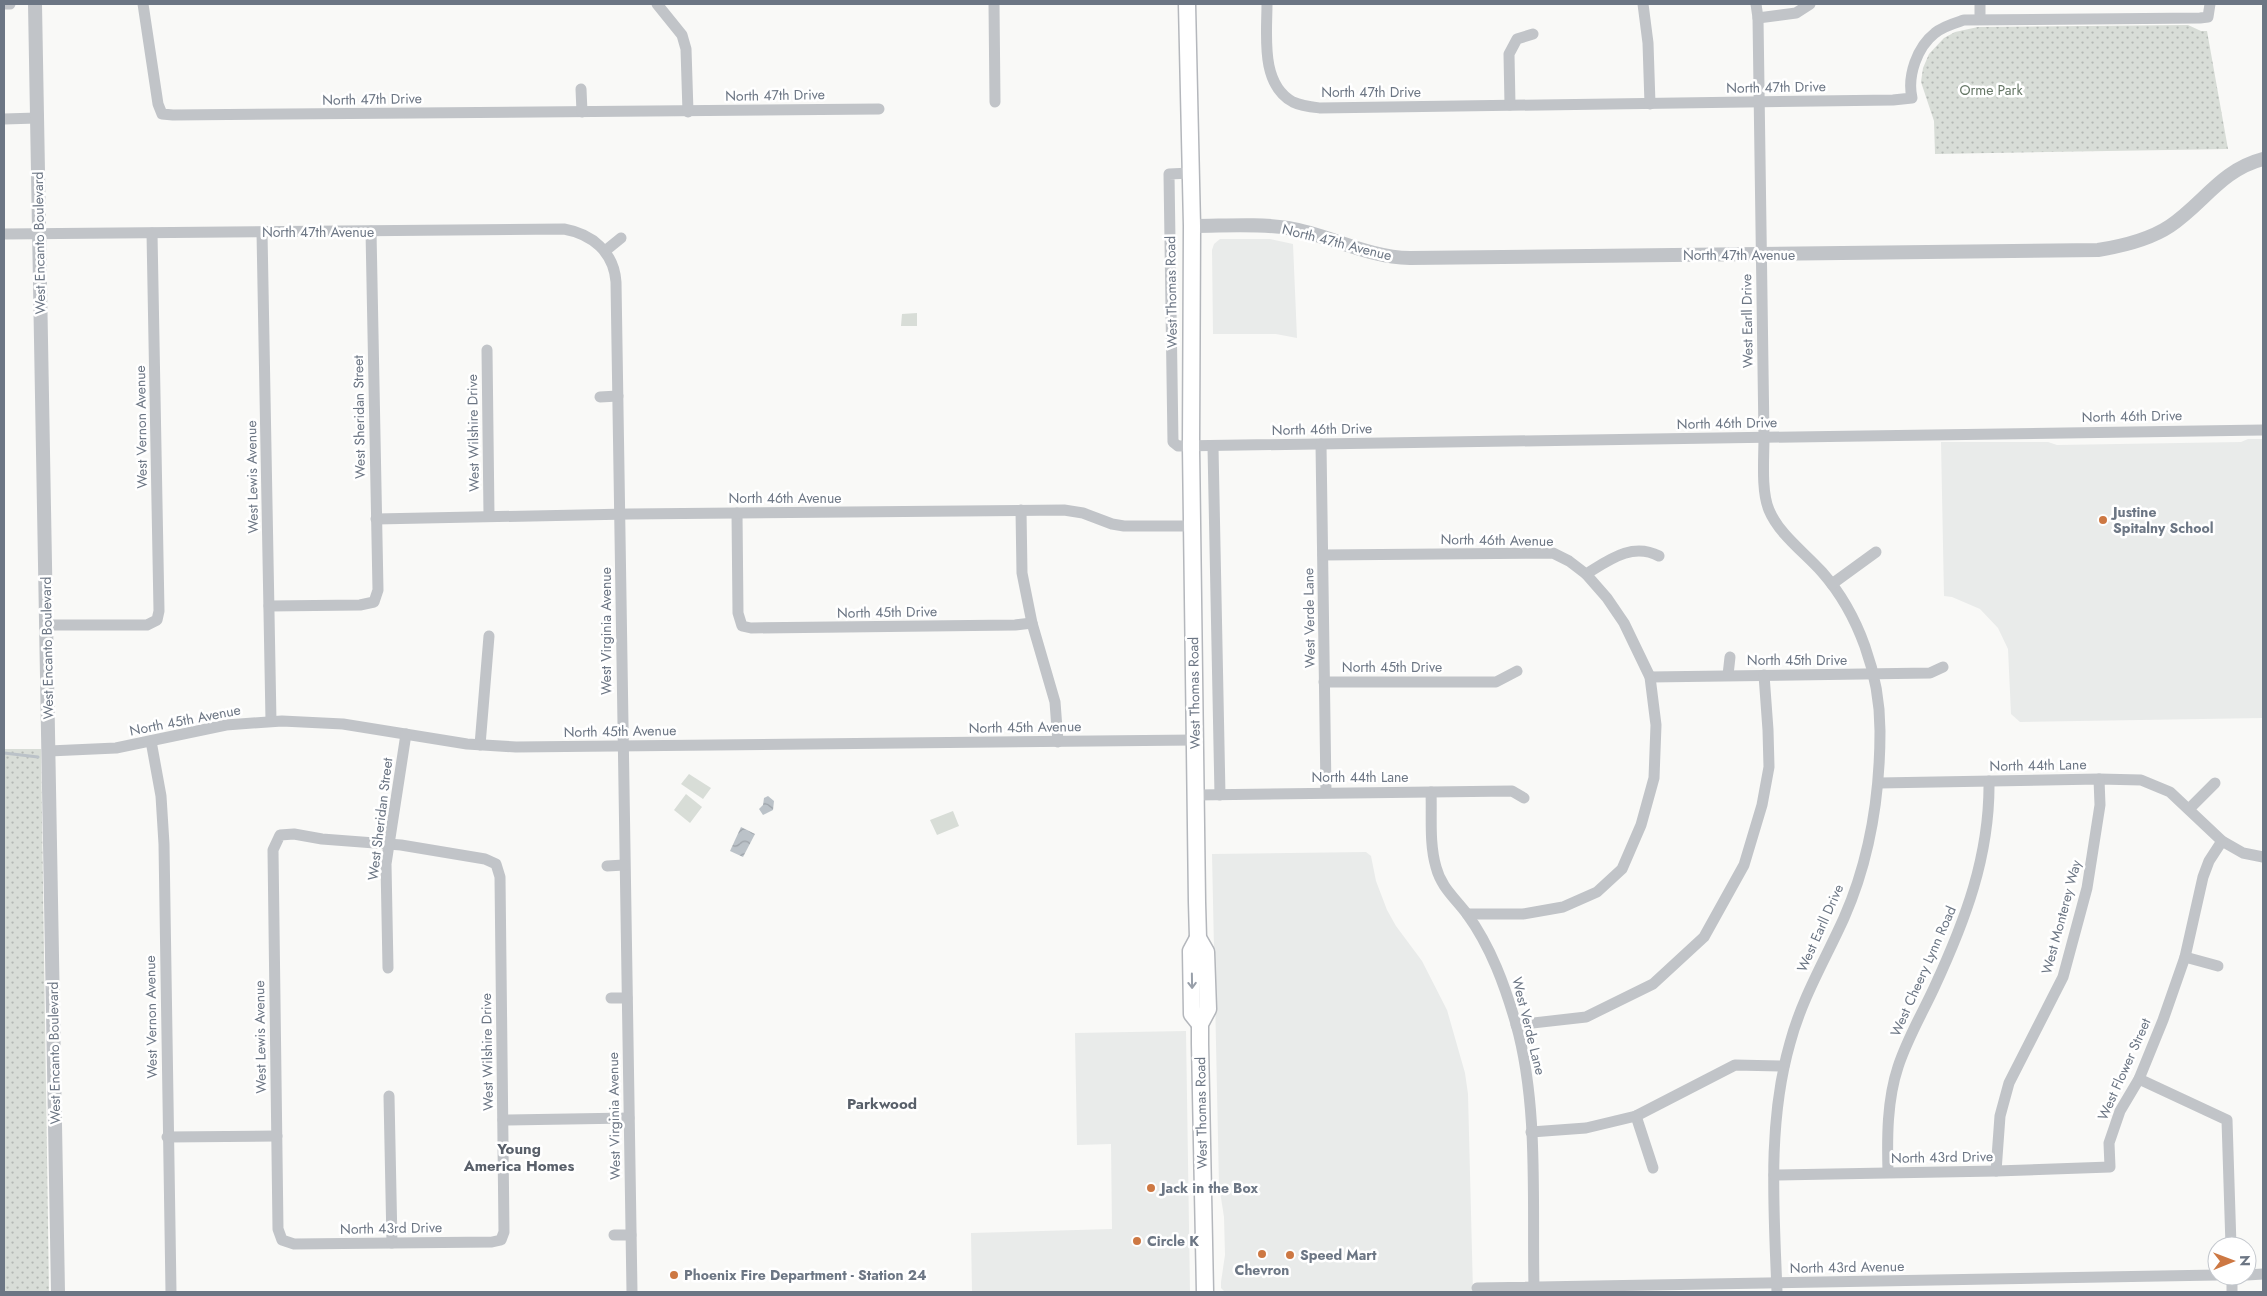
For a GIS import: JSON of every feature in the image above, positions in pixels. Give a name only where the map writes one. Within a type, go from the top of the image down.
[{"type":"main road","name":"West Thomas Road","points":[[1187,4],[1192,226],[1191,447],[1198,938],[1206,952],[1208,1009],[1200,1024],[1205,1292]]},
{"type":"street","points":[[4,4],[10,4]]},
{"type":"street","name":"West Encanto Boulevard","points":[[35,4],[58,1292]]},
{"type":"street","name":"North 47th Drive","points":[[143,4],[158,104],[162,114],[173,116],[879,109]]},
{"type":"street","points":[[657,4],[682,35],[686,49],[688,112]]},
{"type":"street","points":[[994,4],[995,102]]},
{"type":"street","name":"North 47th Drive","points":[[1267,4],[1267,56],[1275,84],[1292,102],[1320,108],[1758,103],[1912,98],[1911,76],[1915,61],[1923,46],[1935,32],[1964,20],[2208,17],[2210,4]]},
{"type":"street","points":[[1643,4],[1648,43],[1650,104]]},
{"type":"street","name":"West Earll Drive","points":[[1756,4],[1758,18],[1764,437],[1767,506],[1774,521],[1832,584],[1851,616],[1874,674],[1880,729],[1878,783],[1870,836],[1856,886],[1802,1008],[1784,1066],[1777,1111],[1774,1175],[1776,1288]]},
{"type":"street","points":[[1758,18],[1796,13],[1810,4]]},
{"type":"street","points":[[1980,4],[1980,19]]},
{"type":"street","points":[[1510,105],[1509,54],[1517,39],[1533,34]]},
{"type":"street","points":[[581,89],[582,112]]},
{"type":"street","points":[[4,119],[37,118]]},
{"type":"street","name":"North 47th Avenue","points":[[1192,226],[1256,225],[1288,228],[1352,248],[1394,258],[2098,250],[2120,246],[2159,232],[2183,216],[2214,186],[2237,168],[2263,159]]},
{"type":"street","name":"West Thomas Road","points":[[1191,173],[1169,174],[1173,442],[1178,446],[1191,447]]},
{"type":"street","name":"North 47th Avenue","points":[[4,234],[564,229],[582,233],[605,251]]},
{"type":"street","name":"West Sheridan Street","points":[[269,606],[360,605],[374,602],[378,590],[371,231]]},
{"type":"street","name":"West Lewis Avenue","points":[[262,232],[271,722]]},
{"type":"street","name":"West Vernon Avenue","points":[[47,625],[147,625],[157,620],[159,611],[152,233]]},
{"type":"street","points":[[605,251],[621,238]]},
{"type":"street","name":"West Virginia Avenue","points":[[605,251],[615,272],[632,1292]]},
{"type":"street","name":"West Wilshire Drive","points":[[486,350],[489,516]]},
{"type":"street","points":[[600,397],[618,396]]},
{"type":"street","name":"North 46th Drive","points":[[1191,447],[2263,430]]},
{"type":"street","name":"West Verde Lane","points":[[1321,444],[1326,792]]},
{"type":"street","name":"West Thomas Road","points":[[1214,447],[1220,795]]},
{"type":"street","points":[[1021,510],[1021,567],[1032,623],[1055,702],[1058,742]]},
{"type":"street","name":"North 46th Avenue","points":[[376,518],[1064,510],[1083,513],[1112,524],[1124,526],[1192,526]]},
{"type":"street","name":"North 45th Drive","points":[[738,513],[738,613],[742,626],[751,628],[996,626],[1032,623]]},
{"type":"street","points":[[1586,574],[1610,559],[1627,552],[1648,551],[1659,556]]},
{"type":"street","points":[[1832,584],[1876,552]]},
{"type":"street","name":"North 46th Avenue","points":[[1323,555],[1553,553],[1569,560],[1586,574],[1607,598],[1624,623],[1650,677],[1656,725],[1654,778],[1641,825],[1622,869],[1597,892],[1563,907],[1523,914],[1467,914]]},
{"type":"street","points":[[480,745],[489,636]]},
{"type":"street","points":[[1728,675],[1730,657]]},
{"type":"street","name":"North 45th Drive","points":[[1650,677],[1930,673],[1943,667]]},
{"type":"street","name":"North 45th Drive","points":[[1324,682],[1496,682],[1517,671]]},
{"type":"street","points":[[1516,1025],[1586,1017],[1653,984],[1704,937],[1744,865],[1762,805],[1769,767],[1764,675]]},
{"type":"street","name":"North 45th Avenue","points":[[49,751],[100,749],[150,742],[216,726],[271,722],[335,724],[480,745],[516,747],[622,744],[1196,740]]},
{"type":"street","name":"West Sheridan Street","points":[[388,968],[386,882],[389,844],[406,734]]},
{"type":"street","name":"West Vernon Avenue","points":[[150,742],[160,796],[164,844],[167,1137],[171,1292]]},
{"type":"street","name":"North 44th Lane","points":[[1878,783],[2099,778],[2141,780],[2170,792],[2222,842],[2244,853],[2263,857]]},
{"type":"street","name":"West Monterey Way","points":[[1996,1171],[2000,1116],[2009,1083],[2063,978],[2087,888],[2100,805],[2099,778]]},
{"type":"street","name":"West Cheery Lynn Road","points":[[1888,1172],[1887,1138],[1890,1102],[1898,1068],[1961,927],[1977,880],[1989,808],[1989,781]]},
{"type":"street","points":[[2189,810],[2215,783]]},
{"type":"street","name":"North 44th Lane","points":[[1196,795],[1512,791],[1524,798]]},
{"type":"street","name":"West Verde Lane","points":[[1431,792],[1433,847],[1436,868],[1447,892],[1467,914],[1499,970],[1516,1025],[1528,1078],[1534,1287]]},
{"type":"street","name":"West Lewis Avenue","points":[[282,1240],[278,1229],[273,850],[280,835],[389,844]]},
{"type":"street","name":"West Flower Street","points":[[2110,1166],[2109,1143],[2120,1111],[2139,1079],[2185,957],[2203,877],[2209,861],[2222,842]]},
{"type":"street","name":"West Wilshire Drive","points":[[389,844],[484,859],[496,864],[500,877],[504,1232],[501,1240]]},
{"type":"street","points":[[607,866],[624,865]]},
{"type":"street","points":[[2185,957],[2218,966]]},
{"type":"street","points":[[611,998],[627,998]]},
{"type":"street","points":[[1531,1132],[1586,1128],[1636,1116],[1735,1065],[1784,1066]]},
{"type":"street","points":[[2139,1079],[2227,1120],[2231,1236]]},
{"type":"street","points":[[389,1096],[392,1242]]},
{"type":"street","points":[[1636,1116],[1654,1168]]},
{"type":"street","points":[[503,1120],[629,1118]]},
{"type":"street","points":[[167,1137],[277,1136]]},
{"type":"street","name":"North 43rd Drive","points":[[1774,1175],[1996,1171],[2110,1166]]},
{"type":"street","points":[[614,1235],[631,1234]]},
{"type":"street","name":"North 43rd Drive","points":[[282,1240],[294,1244],[492,1242],[501,1240]]},
{"type":"street","name":"North 43rd Avenue","points":[[1478,1288],[1776,1288],[2207,1275]]},
{"type":"shaded area","points":[[1220,239],[1270,239],[1293,244],[1297,338],[1276,334],[1213,334],[1212,250],[1214,244]]},
{"type":"shaded area","name":"Justine Spitalny School","points":[[2248,439],[2263,439],[2263,718],[2020,722],[2011,714],[2008,649],[1998,628],[1980,609],[1952,597],[1944,596],[1941,442],[2048,442],[2057,445],[2241,442]]},
{"type":"shaded area","points":[[1366,852],[1371,856],[1376,881],[1387,910],[1396,926],[1422,961],[1447,1010],[1465,1073],[1468,1094],[1473,1292],[1225,1292],[1221,1288],[1225,1255],[1224,1217],[1219,1185],[1212,854]]},
{"type":"shaded area","points":[[1186,1031],[1190,1292],[972,1292],[971,1233],[1112,1229],[1111,1144],[1077,1145],[1075,1033]]},
{"type":"green space","name":"Orme Park","points":[[2188,25],[2201,31],[2207,31],[2228,149],[1935,154],[1934,121],[1921,82],[1923,68],[1929,54],[1944,38],[1955,32],[1978,27]]},
{"type":"green space","points":[[917,313],[917,326],[901,326],[902,314]]},
{"type":"green space","points":[[4,749],[41,749],[49,1292],[4,1292]]},
{"type":"green space","points":[[689,774],[711,788],[703,799],[681,784]]},
{"type":"green space","points":[[686,794],[702,807],[690,823],[674,810]]},
{"type":"green space","points":[[953,811],[959,826],[937,835],[930,820]]},
{"type":"water","points":[[768,796],[774,801],[773,810],[763,815],[759,809],[763,805],[764,798]]},
{"type":"water","points":[[741,827],[755,834],[743,857],[730,851]]},
{"type":"waterway","points":[[4,753],[38,757]]},
{"type":"place","name":"Justine Spitalny School","points":[[2103,520]]},
{"type":"place","name":"Jack in the Box","points":[[1151,1188]]},
{"type":"place","name":"Circle K","points":[[1137,1241]]},
{"type":"place","name":"Chevron","points":[[1262,1254]]},
{"type":"place","name":"Speed Mart","points":[[1290,1255]]},
{"type":"place","name":"Phoenix Fire Department - Station 24","points":[[674,1275]]},
{"type":"district","name":"Parkwood","points":[[882,1104]]},
{"type":"district","name":"Young America Homes","points":[[519,1158]]}]
